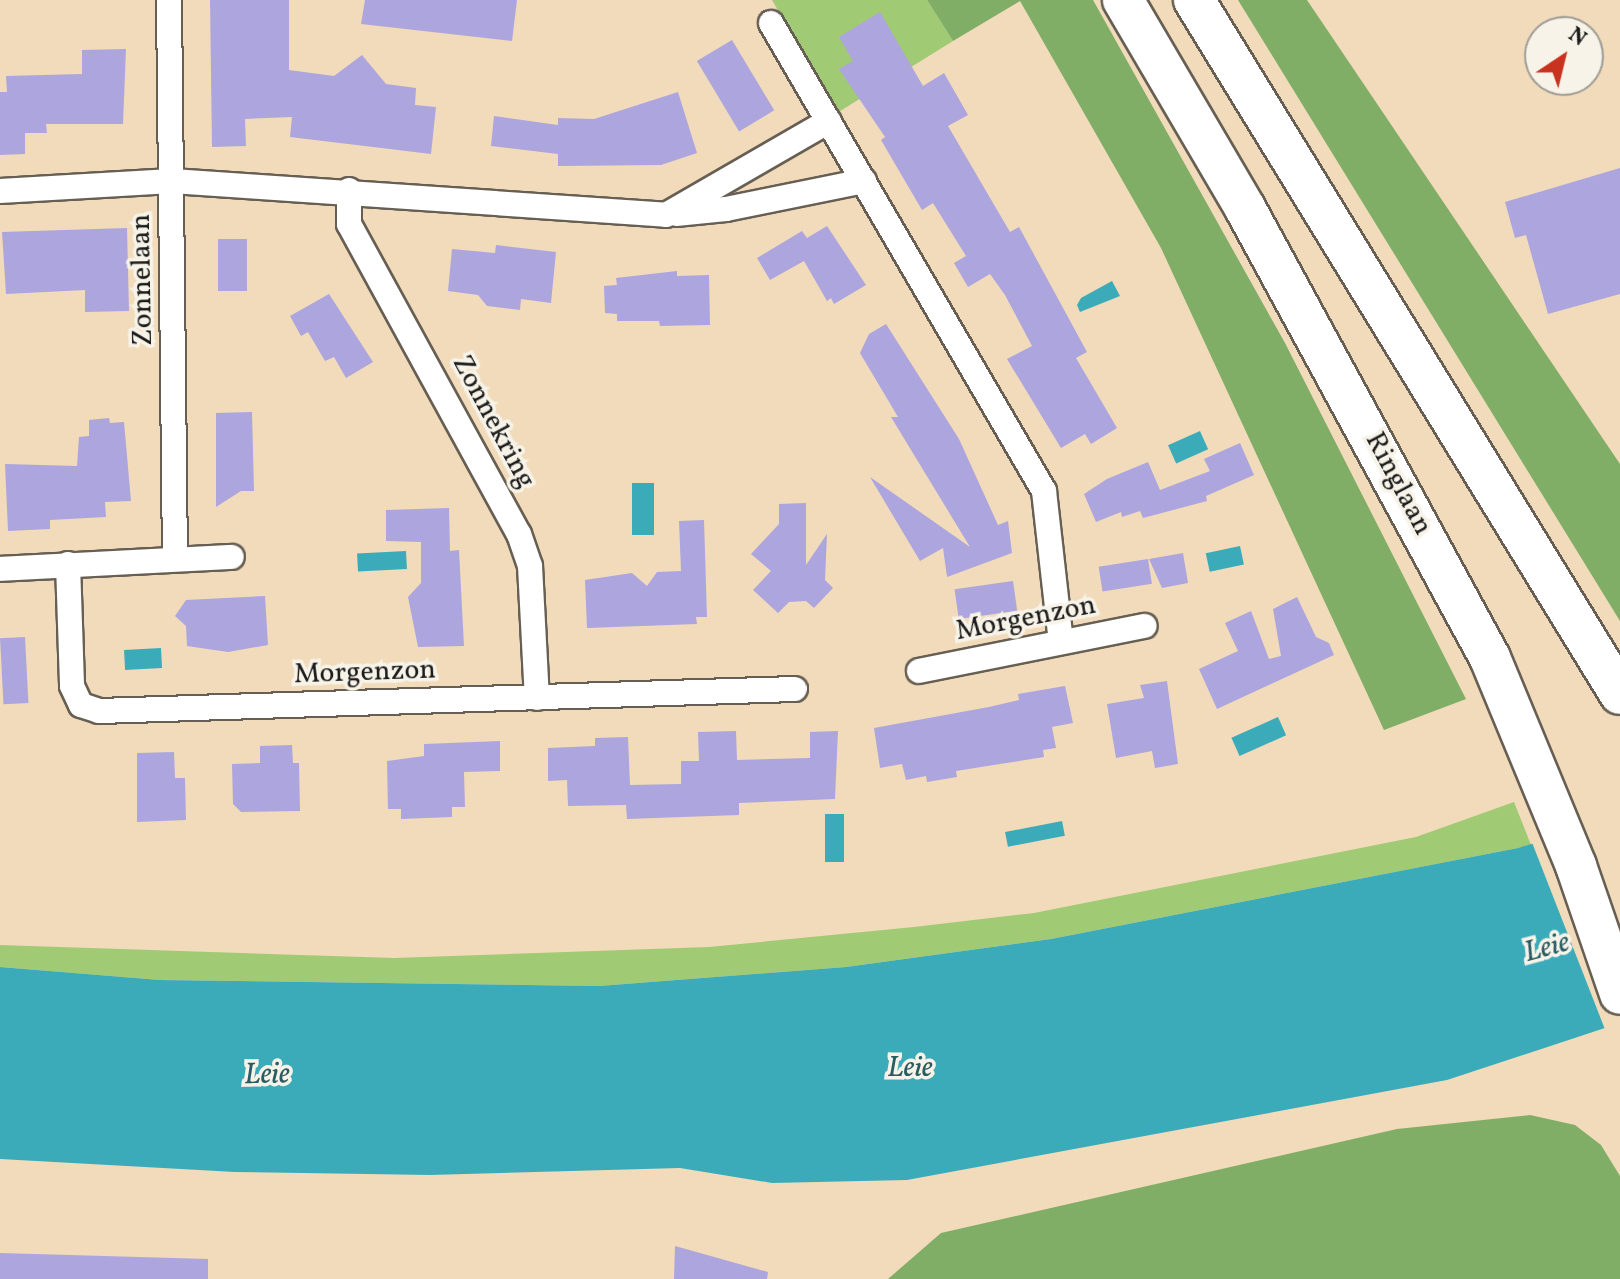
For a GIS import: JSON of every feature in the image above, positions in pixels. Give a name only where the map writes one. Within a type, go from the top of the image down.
[{"type":"highway","name":"Ringlaan","points":[[1123,0],[1253,221],[1490,658],[1570,851],[1620,994]]},
{"type":"highway","points":[[1194,0],[1620,694]]},
{"type":"street","name":"Zonnelaan","points":[[169,0],[175,559]]},
{"type":"street","points":[[771,23],[1044,491],[1061,642]]},
{"type":"street","points":[[666,215],[829,121]]},
{"type":"street","points":[[0,191],[172,181],[349,190],[666,215],[726,209],[864,181]]},
{"type":"street","name":"Zonnekring","points":[[349,190],[349,224],[519,534],[530,566],[537,698]]},
{"type":"street","points":[[0,569],[232,557]]},
{"type":"street","name":"Morgenzon","points":[[68,564],[72,686],[81,705],[99,711],[795,689]]},
{"type":"street","name":"Morgenzon","points":[[919,671],[1145,626]]},
{"type":"green space","points":[[772,0],[927,0],[953,41],[837,113]]},
{"type":"green space","points":[[927,0],[1093,0],[1285,343],[1466,699],[1384,730],[1161,248],[1020,1],[953,41]]},
{"type":"green space","points":[[1238,0],[1307,0],[1620,464],[1620,621]]},
{"type":"green space","points":[[1514,802],[1531,845],[1051,939],[846,967],[599,986],[160,980],[0,967],[0,945],[394,958],[709,947],[914,927],[1034,913],[1416,837]]},
{"type":"green space","points":[[1530,1115],[1575,1125],[1601,1145],[1620,1176],[1620,1279],[888,1279],[941,1233],[1397,1129]]},
{"type":"water","points":[[1112,281],[1120,296],[1080,312],[1077,305],[1081,298]]},
{"type":"water","points":[[1200,431],[1208,449],[1176,464],[1168,445]]},
{"type":"water","points":[[632,483],[654,483],[654,535],[632,535]]},
{"type":"water","points":[[1240,546],[1244,565],[1210,572],[1206,553]]},
{"type":"water","points":[[406,551],[407,569],[358,572],[357,554]]},
{"type":"water","points":[[161,648],[162,668],[125,670],[124,650]]},
{"type":"water","points":[[1278,717],[1286,735],[1240,756],[1231,738]]},
{"type":"water","points":[[825,814],[844,814],[844,862],[825,862]]},
{"type":"water","name":"Leie","points":[[1620,817],[1620,1023],[1447,1080],[907,1180],[772,1183],[680,1168],[430,1175],[235,1172],[0,1159],[0,967],[160,980],[599,986],[846,967],[1051,939],[1518,848]]},
{"type":"water","points":[[1062,821],[1065,836],[1008,847],[1005,832]]},
{"type":"pier","points":[[1620,813],[1620,1027],[1606,1032],[1531,840]]},
{"type":"building","points":[[210,0],[289,0],[289,70],[334,76],[362,55],[386,84],[416,88],[415,105],[436,107],[431,154],[290,137],[292,117],[245,119],[246,146],[212,147]]},
{"type":"building","points":[[365,0],[517,0],[512,41],[361,24]]},
{"type":"building","points":[[880,12],[923,86],[944,73],[968,115],[948,126],[1010,232],[1019,227],[1087,352],[1076,358],[1117,428],[1091,444],[1085,434],[1061,448],[1007,359],[1032,346],[1005,295],[990,274],[968,287],[954,263],[966,256],[933,203],[922,210],[881,140],[885,137],[839,69],[853,61],[839,37]]},
{"type":"building","points":[[732,40],[774,110],[739,131],[697,61]]},
{"type":"building","points":[[126,49],[123,124],[46,124],[47,133],[25,133],[25,154],[0,155],[0,92],[7,92],[6,76],[82,74],[82,50]]},
{"type":"building","points":[[678,92],[697,153],[661,165],[558,166],[558,154],[491,146],[494,116],[558,125],[558,118],[594,119]]},
{"type":"building","points":[[1620,168],[1620,294],[1548,314],[1526,235],[1515,238],[1505,202]]},
{"type":"building","points":[[827,226],[866,285],[834,304],[831,298],[827,301],[804,261],[770,280],[757,258],[802,231],[807,238]]},
{"type":"building","points":[[127,228],[129,311],[85,312],[85,290],[6,294],[2,232]]},
{"type":"building","points":[[218,239],[247,239],[247,291],[218,291]]},
{"type":"building","points":[[496,245],[556,252],[551,303],[521,299],[520,310],[487,306],[478,295],[448,291],[452,249],[495,253]]},
{"type":"building","points":[[677,271],[677,276],[709,275],[710,325],[660,326],[659,321],[617,321],[617,314],[605,313],[604,286],[617,285],[616,278]]},
{"type":"building","points":[[329,294],[373,362],[346,378],[334,357],[325,361],[308,332],[301,336],[290,316]]},
{"type":"building","points":[[886,324],[959,439],[998,525],[1008,521],[1012,553],[947,577],[943,548],[920,561],[870,477],[970,547],[891,417],[898,417],[860,353],[869,334]]},
{"type":"building","points":[[252,412],[254,491],[241,491],[216,507],[216,413]]},
{"type":"building","points":[[109,418],[110,423],[124,422],[131,501],[105,502],[106,517],[50,520],[50,529],[8,531],[5,464],[77,466],[79,437],[89,436],[89,420]]},
{"type":"building","points":[[1240,443],[1254,475],[1206,496],[1207,501],[1143,518],[1140,511],[1122,517],[1121,512],[1096,522],[1084,494],[1107,479],[1148,462],[1160,490],[1210,471],[1204,459]]},
{"type":"building","points":[[806,503],[806,565],[827,534],[825,580],[833,588],[814,608],[806,601],[789,602],[778,613],[753,590],[771,571],[751,554],[779,524],[779,504]]},
{"type":"building","points":[[449,508],[450,551],[459,550],[464,646],[418,647],[408,597],[421,583],[421,542],[386,541],[386,510]]},
{"type":"building","points":[[704,520],[707,617],[696,617],[697,624],[587,628],[585,580],[632,573],[647,586],[657,572],[681,571],[679,521]]},
{"type":"building","points":[[1183,553],[1188,583],[1162,588],[1149,559]]},
{"type":"building","points":[[1148,559],[1152,584],[1103,592],[1099,567]]},
{"type":"building","points":[[1013,581],[1017,611],[959,619],[955,589]]},
{"type":"building","points":[[265,596],[268,645],[228,652],[187,646],[186,626],[175,616],[186,600]]},
{"type":"building","points":[[1297,597],[1316,637],[1329,643],[1334,655],[1217,709],[1199,669],[1238,651],[1225,623],[1251,611],[1269,659],[1281,656],[1273,609]]},
{"type":"building","points":[[25,637],[28,703],[3,704],[0,638]]},
{"type":"building","points":[[1167,681],[1178,764],[1155,768],[1152,751],[1116,758],[1107,704],[1144,698],[1140,685]]},
{"type":"building","points":[[1065,686],[1073,723],[1052,727],[1056,748],[1043,750],[1044,757],[956,771],[957,777],[927,782],[926,776],[906,780],[902,764],[880,768],[874,728],[989,707],[1019,700],[1018,694]]},
{"type":"building","points":[[736,731],[737,760],[810,758],[810,732],[838,731],[835,799],[739,803],[739,815],[627,819],[626,805],[568,806],[567,780],[548,781],[548,748],[595,746],[595,738],[628,737],[630,785],[681,784],[681,761],[699,761],[698,732]]},
{"type":"building","points":[[500,741],[500,771],[464,772],[465,807],[452,807],[452,817],[401,819],[401,809],[388,809],[387,761],[424,756],[424,744]]},
{"type":"building","points":[[292,745],[293,763],[299,763],[300,811],[241,812],[233,804],[232,764],[260,763],[260,746]]},
{"type":"building","points":[[174,752],[175,778],[185,778],[186,820],[137,822],[137,753]]},
{"type":"building","points":[[675,1246],[768,1272],[767,1279],[674,1279]]},
{"type":"building","points":[[0,1253],[208,1259],[208,1279],[0,1279]]}]
